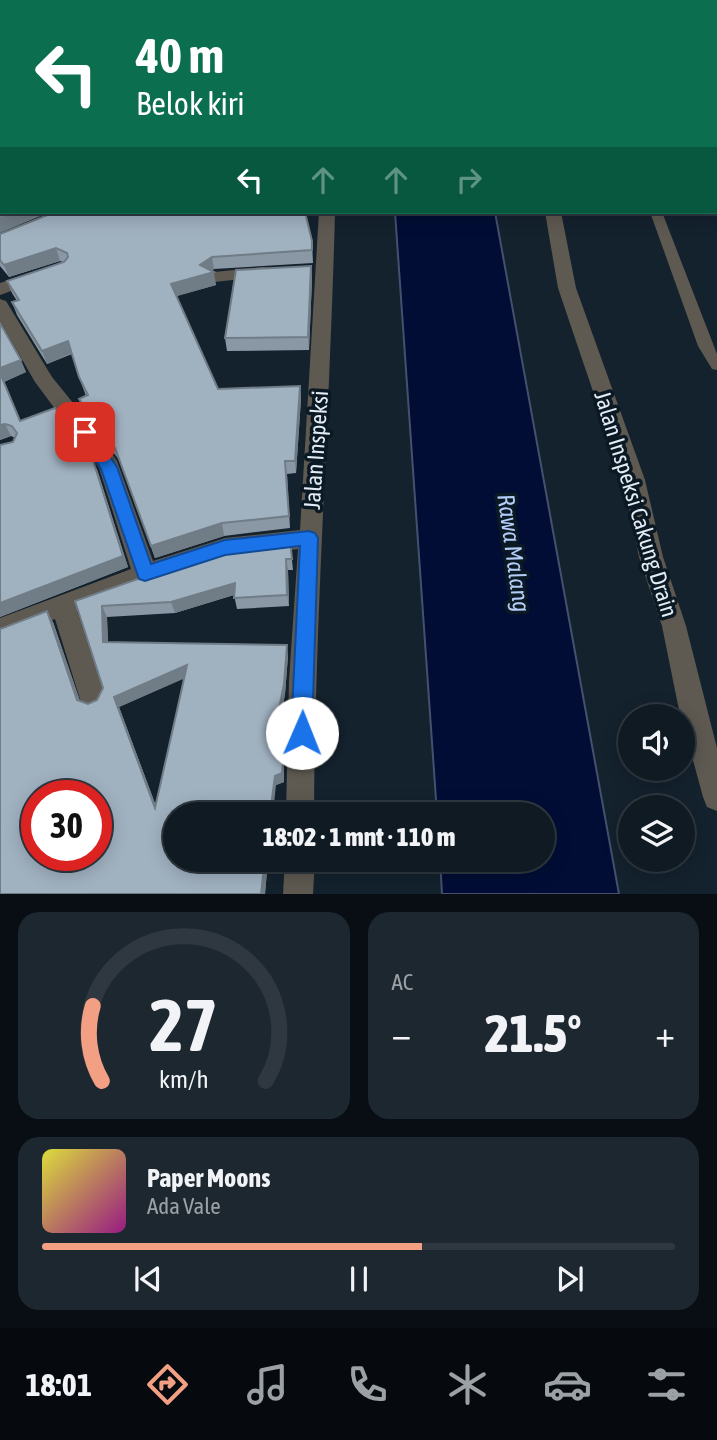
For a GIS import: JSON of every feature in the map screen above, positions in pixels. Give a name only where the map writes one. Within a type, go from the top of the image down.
[{"type":"street","name":"Jalan Inspeksi","points":[[300,802],[302,680],[321,372],[314,271],[327,214]]},
{"type":"street","name":"Jalan Inspeksi Cakung Drain","points":[[553,214],[567,288],[634,480],[651,557],[674,626],[691,705],[717,797]]},
{"type":"street","points":[[214,277],[279,271]]},
{"type":"street","points":[[0,289],[49,272]]},
{"type":"street","points":[[0,305],[45,382],[97,447],[109,467],[145,573]]},
{"type":"street","points":[[0,629],[145,573],[225,548],[309,538]]},
{"type":"street","points":[[62,604],[93,699]]},
{"type":"street","points":[[299,894],[300,872]]},
{"type":"lane","points":[[657,214],[711,344],[717,365]]},
{"type":"water","name":"Rawa Malang","points":[[395,214],[495,214],[619,894],[442,894],[441,872],[555,872],[555,802],[436,802]]},
{"type":"building","points":[[50,214],[305,214],[312,250],[212,257],[200,265],[214,272],[171,284],[218,389],[300,386],[295,461],[285,461],[289,516],[222,523],[151,546],[115,448],[79,399],[88,395],[79,377],[68,341],[42,351],[12,302],[19,300],[7,281],[64,262],[68,257],[67,253],[56,248],[4,265],[0,260],[0,234]]},
{"type":"building","points":[[311,266],[308,337],[225,338],[236,270]]},
{"type":"building","points":[[0,323],[21,360],[0,368]]},
{"type":"building","points":[[0,373],[20,421],[55,408],[92,457],[123,556],[0,603],[0,445],[13,442],[17,433],[12,426],[0,425]]},
{"type":"building","points":[[290,541],[292,559],[286,559],[287,595],[234,598],[235,583],[171,602],[102,606],[103,642],[287,645],[284,684],[275,729],[283,761],[282,773],[275,776],[272,802],[163,802],[163,872],[264,872],[261,894],[0,894],[0,629],[47,611],[77,700],[88,704],[97,700],[103,688],[75,601],[223,549]],"holes":[[[187,665],[155,808],[114,697]]]},
{"type":"route","points":[[85,432],[109,467],[145,573],[225,548],[309,538],[302,733]]}]
